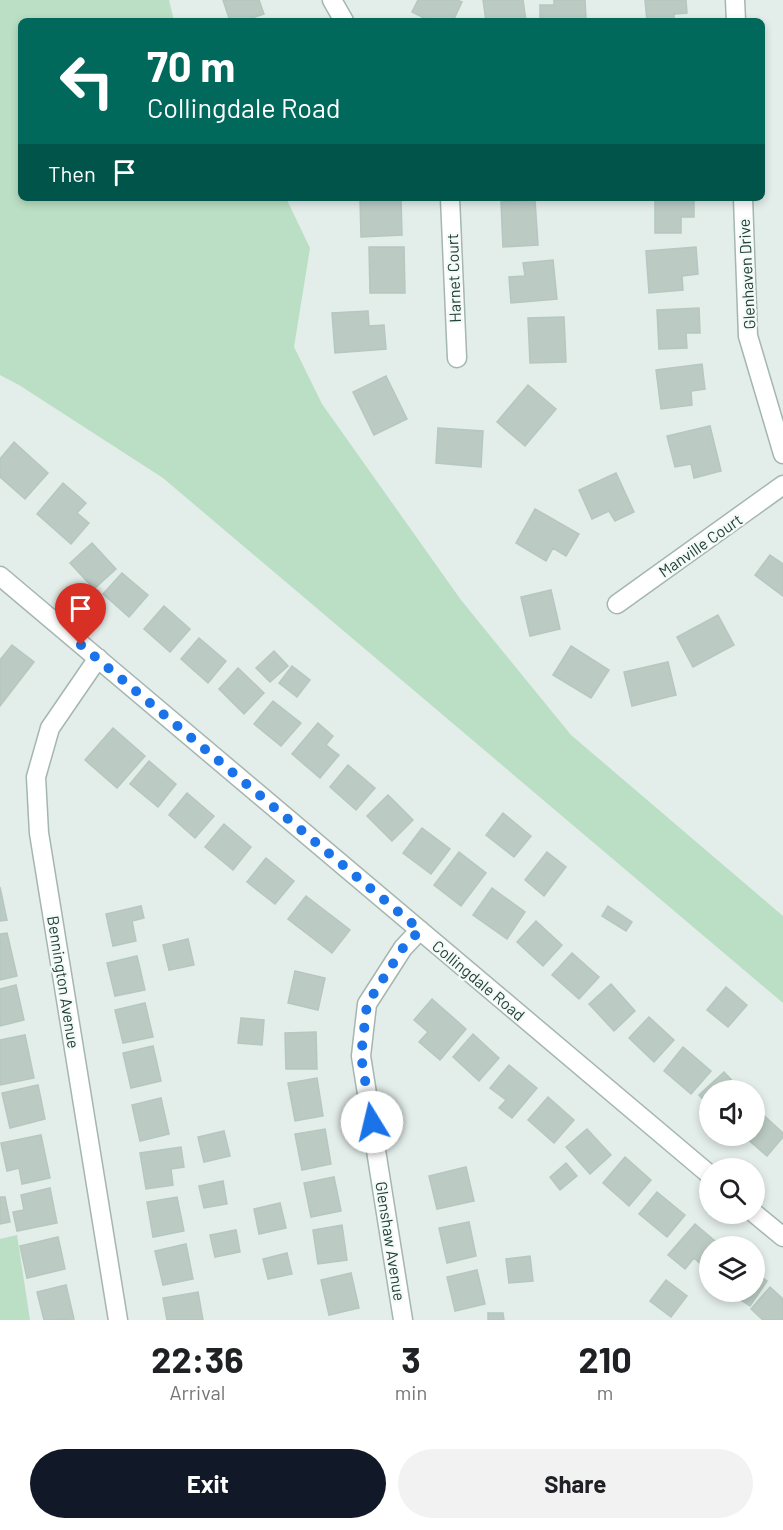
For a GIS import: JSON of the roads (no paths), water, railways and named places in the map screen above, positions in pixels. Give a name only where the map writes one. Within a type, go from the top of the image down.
[{"type":"street","points":[[332,0],[342,18]]},
{"type":"street","points":[[735,0],[736,18]]},
{"type":"street","name":"Harnet Court","points":[[450,201],[457,358]]},
{"type":"street","name":"Glenhaven Drive","points":[[743,201],[748,336],[783,454]]},
{"type":"street","name":"Manville Court","points":[[617,604],[783,485]]},
{"type":"street","name":"Collingdale Road","points":[[0,576],[699,1166]]},
{"type":"street","name":"Bennington Avenue","points":[[98,658],[50,728],[36,777],[39,833],[118,1320]]},
{"type":"street","name":"Glenshaw Avenue","points":[[403,1320],[361,1056],[367,1004],[403,948],[420,930]]},
{"type":"street","points":[[765,1222],[783,1237]]}]
